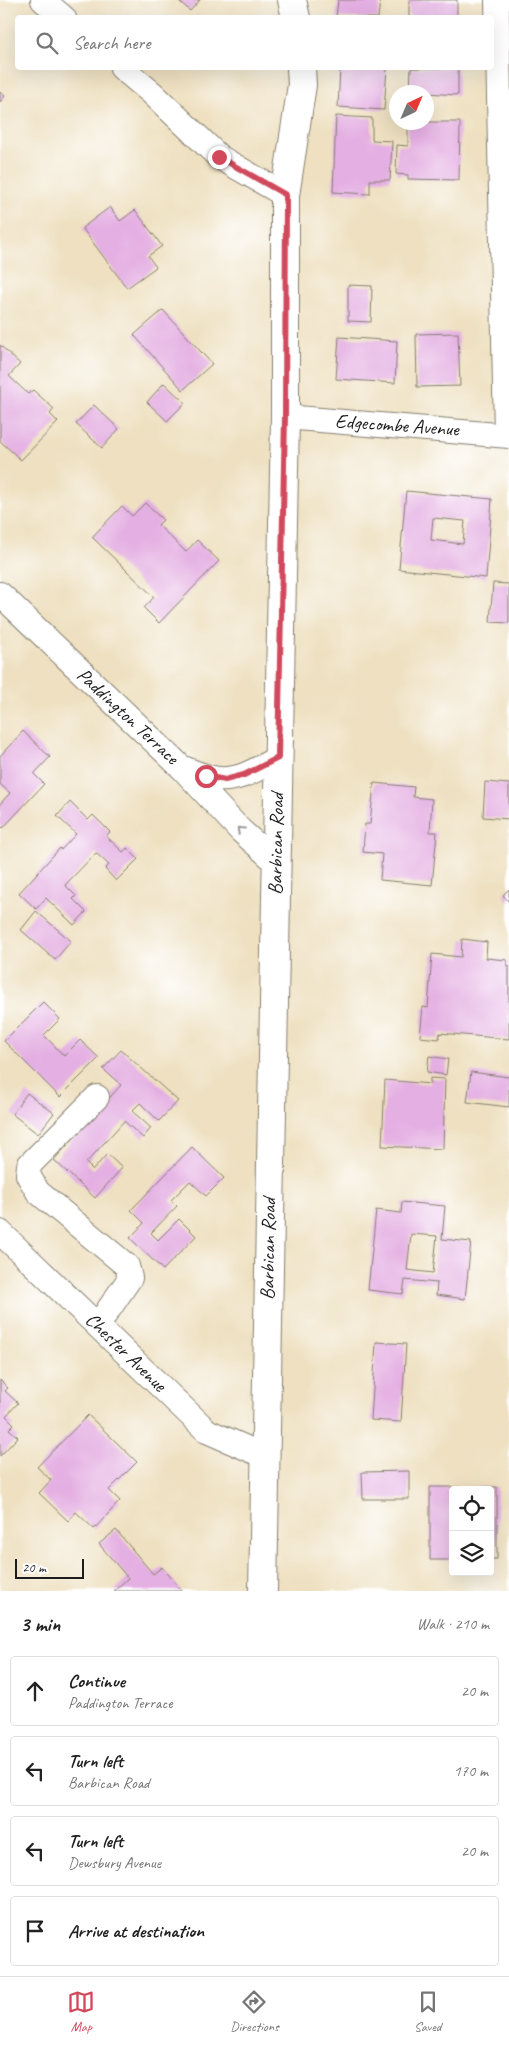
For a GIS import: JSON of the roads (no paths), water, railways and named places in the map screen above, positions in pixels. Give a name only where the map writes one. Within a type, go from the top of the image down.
[{"type":"main road","points":[[292,0],[295,15]]},
{"type":"main road","name":"Barbican Road","points":[[263,1591],[264,1452],[285,417],[286,195],[302,85],[301,70]]},
{"type":"street","points":[[44,0],[61,15]]},
{"type":"street","points":[[497,0],[504,110],[508,435]]},
{"type":"street","points":[[124,70],[152,93],[219,157],[286,195]]},
{"type":"street","name":"Edgecombe Avenue","points":[[285,417],[508,435]]},
{"type":"street","name":"Paddington Terrace","points":[[0,594],[181,766],[206,776],[225,780],[244,775],[278,758]]},
{"type":"street","points":[[181,766],[240,830],[276,862]]},
{"type":"street","points":[[96,1097],[30,1165],[28,1175],[38,1192],[127,1266],[130,1278],[98,1325]]},
{"type":"street","name":"Chester Avenue","points":[[0,1232],[207,1431],[253,1451],[264,1452]]}]
